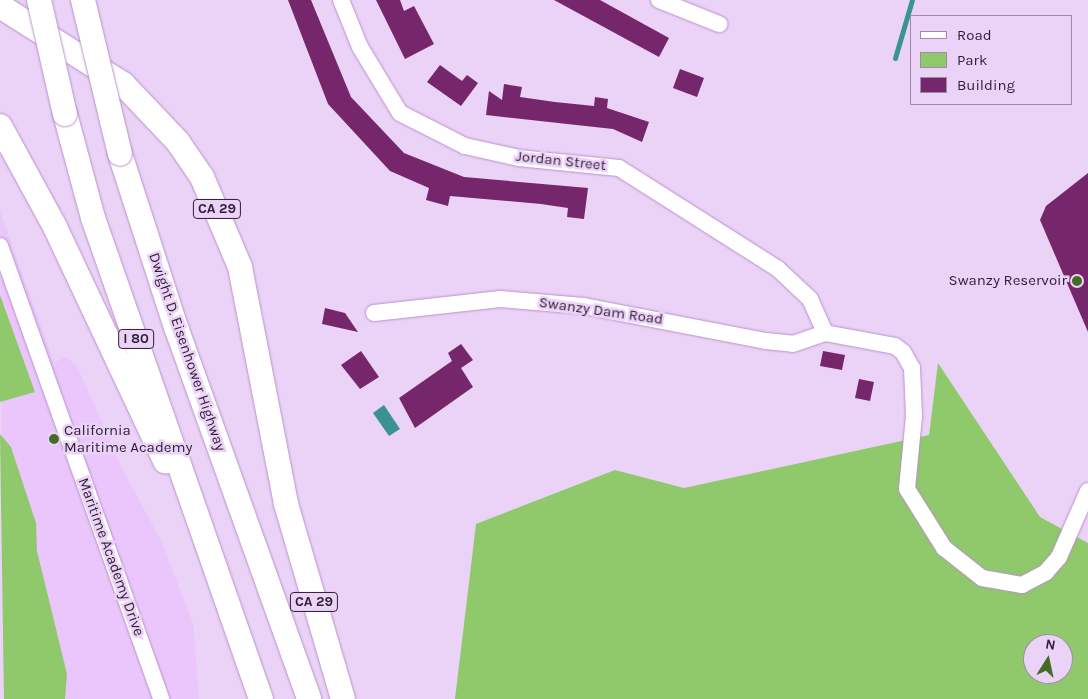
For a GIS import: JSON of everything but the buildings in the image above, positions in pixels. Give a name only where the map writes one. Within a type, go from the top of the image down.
[{"type":"highway","name":"I 80","points":[[39,0],[65,114],[93,218],[262,699]]},
{"type":"highway","name":"Dwight D. Eisenhower Highway","points":[[83,0],[120,154],[176,327],[309,699]]},
{"type":"highway","name":"CA 29","points":[[0,6],[123,84],[178,142],[202,177],[240,267],[286,504],[343,699]]},
{"type":"highway","points":[[0,126],[77,271],[214,562]]},
{"type":"street","name":"Jordan Street","points":[[341,0],[382,89],[400,113],[465,146],[520,158],[619,168],[778,269],[810,299],[825,332]]},
{"type":"street","points":[[659,0],[719,24]]},
{"type":"street","name":"Maritime Academy Drive","points":[[0,246],[161,699]]},
{"type":"street","name":"Swanzy Dam Road","points":[[374,313],[500,299],[584,306],[766,341],[794,344],[825,332]]},
{"type":"street","points":[[825,332],[895,346],[903,352],[912,368],[914,416],[906,489],[944,548],[982,578],[1022,585],[1046,572],[1058,557],[1088,490]]},
{"type":"shaded area","name":"California Maritime Academy","points":[[0,211],[54,363],[65,357],[77,366],[120,464],[162,543],[193,623],[199,699],[4,699]]},
{"type":"shaded area","points":[[384,405],[400,429],[389,436],[373,413]]},
{"type":"green space","points":[[0,295],[35,392],[0,402]]},
{"type":"green space","points":[[938,363],[1040,517],[1088,543],[1088,699],[455,699],[476,524],[615,470],[684,488],[929,435]]},
{"type":"green space","points":[[0,434],[11,447],[36,523],[37,551],[67,674],[65,699],[4,699]]},
{"type":"waterway","points":[[895,58],[912,0]]},
{"type":"place","name":"Swanzy Reservoir","points":[[1077,281]]},
{"type":"place","name":"California Maritime Academy","points":[[54,439]]}]
